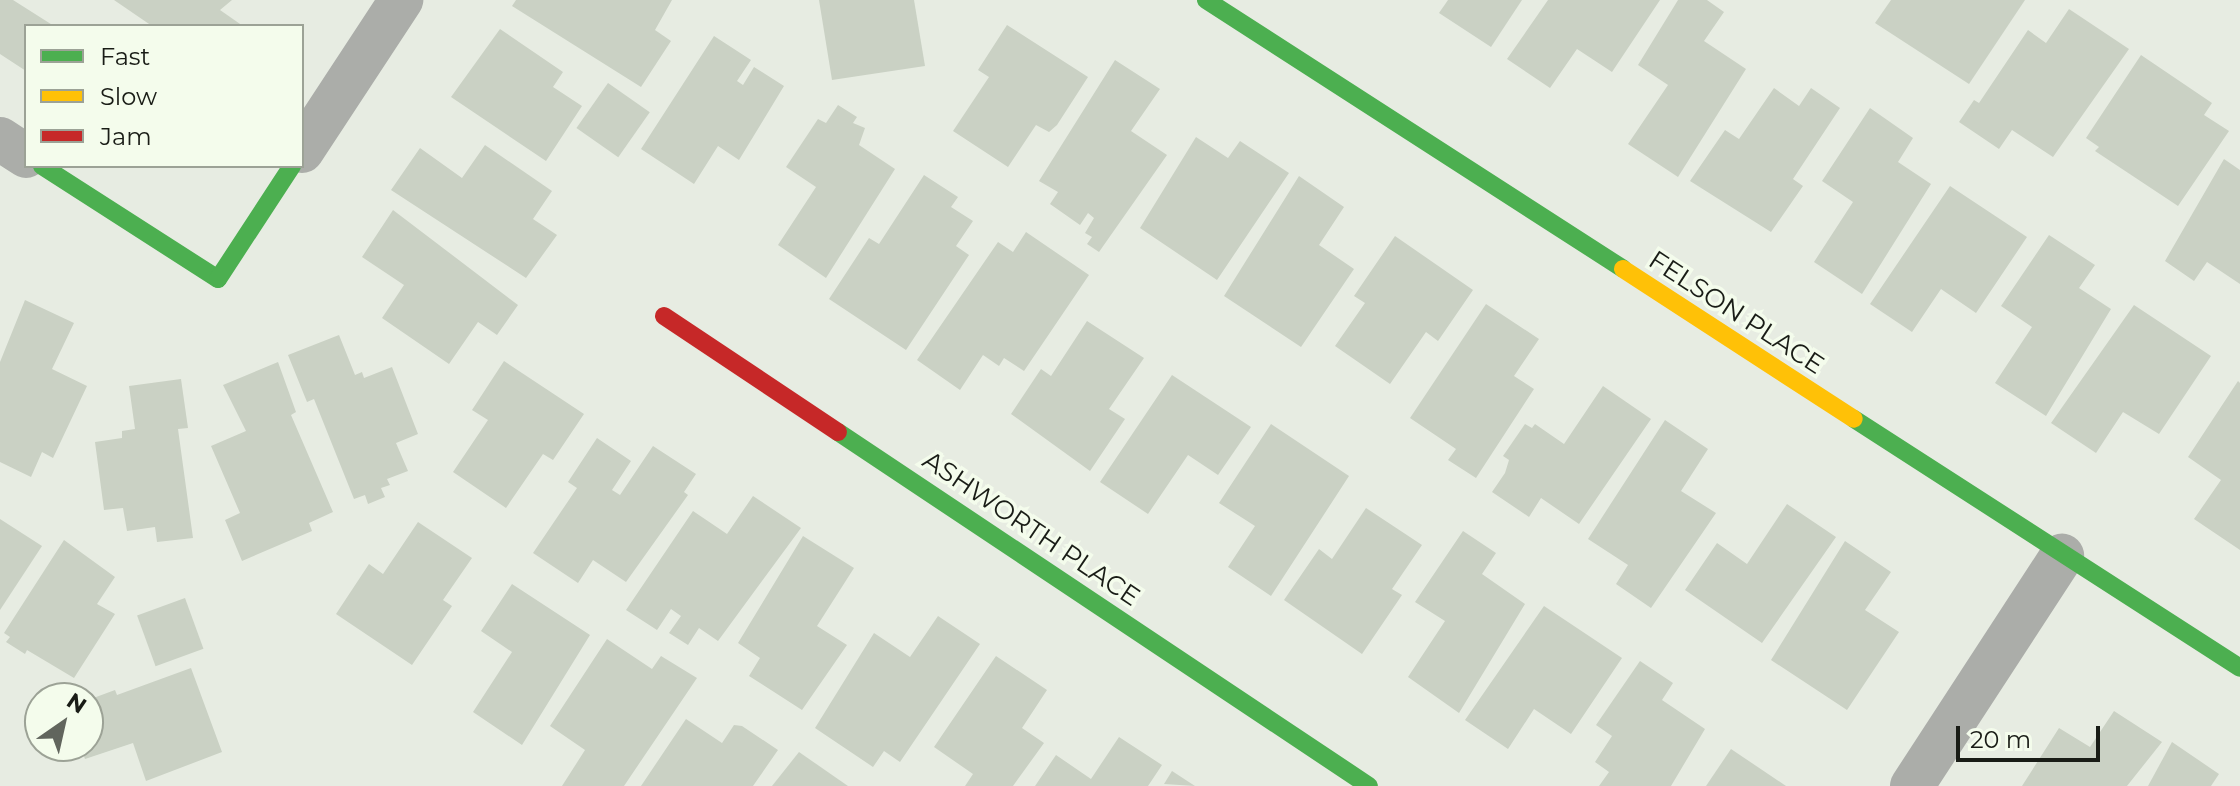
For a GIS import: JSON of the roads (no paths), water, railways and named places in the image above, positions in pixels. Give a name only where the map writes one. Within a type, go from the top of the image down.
[{"type":"street","points":[[304,148],[401,0]]},
{"type":"street","name":"FELSON PLACE","points":[[1206,0],[2062,556],[2240,668]]},
{"type":"street","points":[[0,139],[24,155]]},
{"type":"street","points":[[45,168],[218,279],[291,168]]},
{"type":"street","name":"ASHWORTH PLACE","points":[[664,316],[1369,786]]},
{"type":"street","points":[[1912,786],[2062,556]]}]
